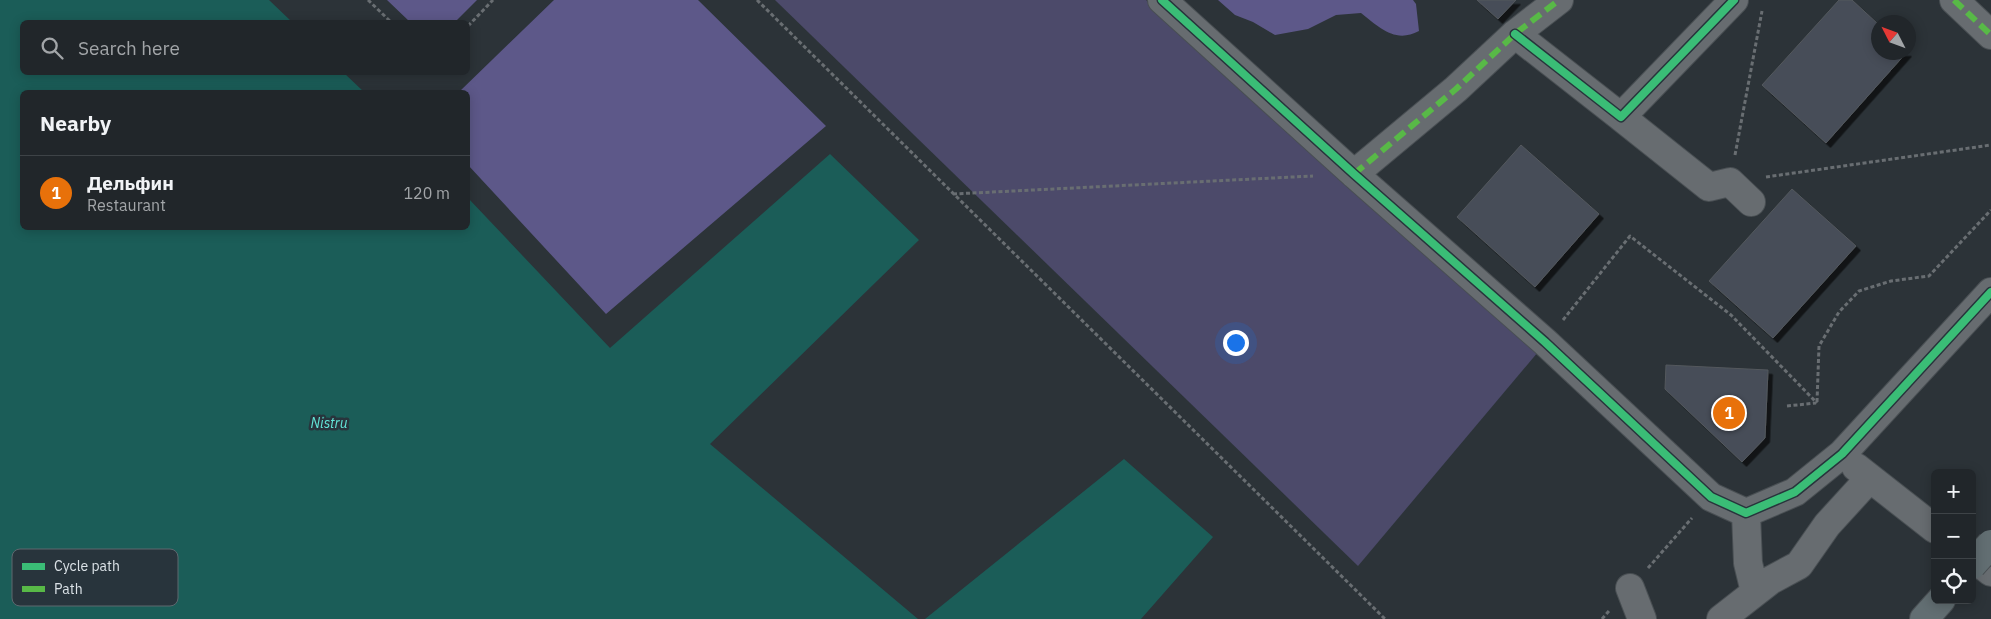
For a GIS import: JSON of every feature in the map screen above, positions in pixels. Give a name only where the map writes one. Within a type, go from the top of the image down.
[{"type":"main road","points":[[1976,561],[1991,544]]},
{"type":"main road","points":[[1924,619],[1937,604]]},
{"type":"street","points":[[1162,0],[1354,174],[1545,342],[1711,498],[1746,513],[1795,492],[1842,454],[1991,292]]},
{"type":"street","points":[[1354,174],[1456,89],[1515,34],[1559,0]]},
{"type":"street","points":[[1621,117],[1734,0]]},
{"type":"street","points":[[1954,0],[1991,35]]},
{"type":"street","points":[[1515,34],[1709,187],[1730,182],[1751,202]]},
{"type":"street","points":[[1842,454],[1869,479],[1931,526]]},
{"type":"street","points":[[1720,619],[1771,580],[1799,565],[1827,525],[1869,479]]},
{"type":"street","points":[[1746,513],[1748,562],[1755,592]]},
{"type":"street","points":[[1975,559],[1991,572]]},
{"type":"street","points":[[1630,588],[1642,619]]},
{"type":"path","points":[[368,0],[390,20]]},
{"type":"path","points":[[470,24],[494,0]]},
{"type":"path","points":[[757,0],[1385,619]]},
{"type":"path","points":[[1762,10],[1730,182],[1991,145]]},
{"type":"path","points":[[953,194],[1354,174]]},
{"type":"path","points":[[1817,403],[1818,346],[1839,312],[1859,291],[1891,281],[1929,276],[1991,210]]},
{"type":"path","points":[[1545,342],[1630,236],[1731,315],[1817,403]]},
{"type":"path","points":[[1788,406],[1817,403]]},
{"type":"path","points":[[1602,619],[1711,498]]},
{"type":"shaded area","points":[[387,0],[477,0],[457,20],[408,20]]},
{"type":"shaded area","points":[[554,0],[698,0],[826,126],[606,314],[470,167],[470,90],[461,90]]},
{"type":"shaded area","points":[[775,0],[1146,0],[1538,352],[1358,566]]},
{"type":"shaded area","points":[[1218,0],[1413,0],[1416,4],[1419,31],[1410,35],[1395,35],[1381,28],[1361,13],[1336,15],[1308,29],[1275,35],[1253,22],[1235,15]]},
{"type":"water","name":"Nistru","points":[[0,0],[269,0],[290,20],[20,20],[20,75],[346,75],[362,90],[20,90],[20,230],[470,230],[470,200],[610,348],[830,154],[919,240],[710,444],[918,619],[0,619]]},
{"type":"water","points":[[1124,459],[1213,537],[1141,619],[925,619]]},
{"type":"building","points":[[1477,0],[1516,0],[1498,19]]},
{"type":"building","points":[[1839,0],[1852,0],[1871,18],[1871,60],[1900,60],[1826,143],[1762,85]]},
{"type":"building","points":[[1521,145],[1599,214],[1535,287],[1457,217]]},
{"type":"building","points":[[1792,189],[1856,246],[1773,338],[1709,281]]},
{"type":"building","points":[[1666,365],[1768,370],[1765,438],[1742,462],[1665,389]]},
{"type":"marked path","points":[[1354,174],[1456,89],[1515,34],[1559,0]]},
{"type":"marked path","points":[[1954,0],[1991,35]]},
{"type":"cycle path","points":[[1162,0],[1354,174],[1545,342],[1711,497],[1746,513],[1795,492],[1842,454],[1991,292]]},
{"type":"cycle path","points":[[1515,34],[1621,117],[1734,0]]},
{"type":"place","name":"Дельфин","points":[[1729,413]]}]
